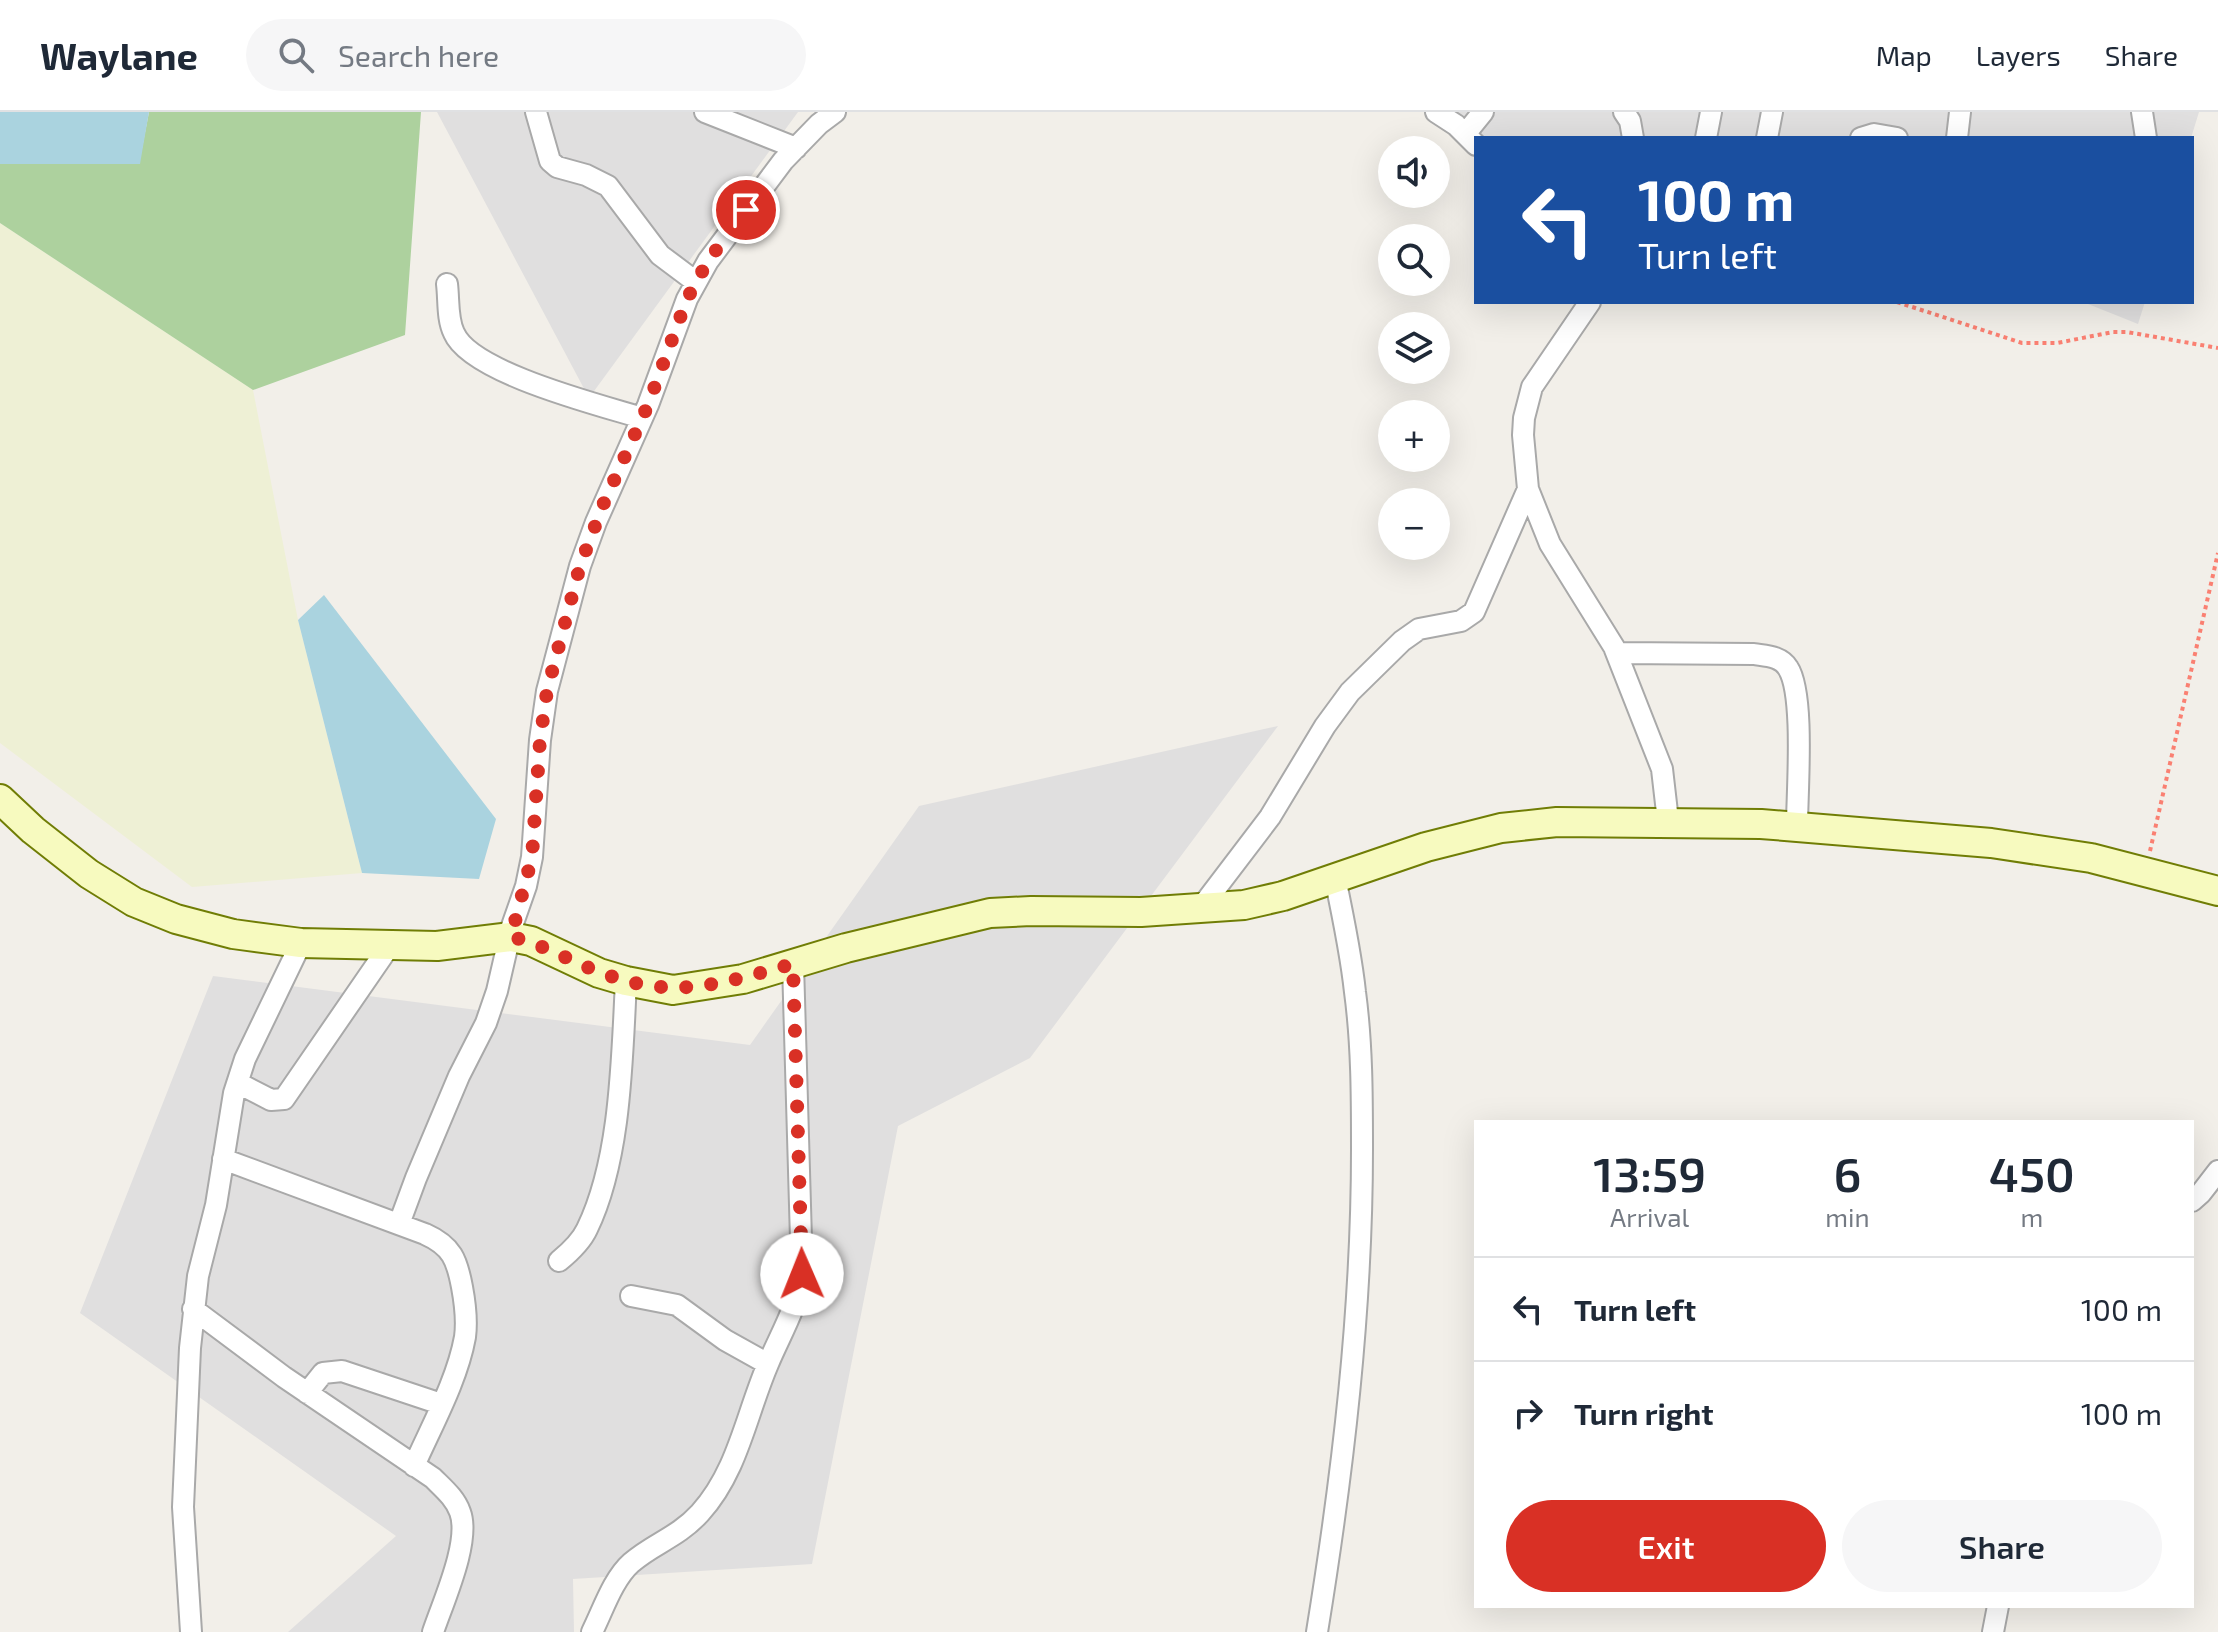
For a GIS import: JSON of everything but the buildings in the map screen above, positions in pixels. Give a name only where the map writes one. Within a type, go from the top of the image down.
[{"type":"street","points":[[536,112],[550,161],[557,167],[586,175],[608,186],[660,255],[696,282]]},
{"type":"street","points":[[705,112],[796,148]]},
{"type":"street","points":[[399,1224],[497,991],[532,857],[540,740],[553,666],[580,566],[603,505],[642,418],[696,282],[725,237],[796,148],[835,112]]},
{"type":"street","points":[[1436,112],[1471,139],[1483,112]]},
{"type":"street","points":[[1624,112],[1630,121],[1633,136]]},
{"type":"street","points":[[1706,136],[1711,112]]},
{"type":"street","points":[[1767,136],[1772,112]]},
{"type":"street","points":[[1957,136],[1960,112]]},
{"type":"street","points":[[2142,112],[2146,136]]},
{"type":"street","points":[[447,284],[454,335],[474,355],[511,375],[642,418]]},
{"type":"street","points":[[1589,304],[1532,387],[1523,435],[1528,489],[1550,544],[1617,653],[1662,769],[1668,821]]},
{"type":"street","points":[[1200,909],[1276,808],[1325,726],[1350,692],[1402,641],[1419,629],[1461,621],[1474,612],[1528,489]]},
{"type":"street","points":[[1617,653],[1754,654],[1776,657],[1787,666],[1797,694],[1797,826]]},
{"type":"street","points":[[0,799],[33,830],[89,874],[134,902],[176,919],[233,934],[301,943],[437,946],[511,937],[531,941],[599,973],[673,990],[743,979],[846,948],[990,913],[1200,909],[1244,905],[1283,896],[1426,847],[1501,828],[1557,822],[1668,821],[1797,826],[1991,843],[2091,858],[2218,891]]},
{"type":"street","points":[[1317,1632],[1343,1455],[1362,1211],[1362,1084],[1356,994],[1335,878]]},
{"type":"street","points":[[191,1632],[183,1507],[193,1309],[238,1083],[254,1037],[301,943]]},
{"type":"street","points":[[238,1083],[271,1100],[284,1099],[390,945]]},
{"type":"street","points":[[592,1632],[630,1564],[687,1527],[703,1510],[730,1470],[768,1364],[793,1312],[802,1274],[793,964]]},
{"type":"street","points":[[559,1261],[574,1249],[587,1230],[611,1149],[621,1071],[626,981]]},
{"type":"street","points":[[223,1159],[441,1241],[452,1253],[459,1271],[465,1335],[458,1364],[414,1466]]},
{"type":"street","points":[[2194,1199],[2218,1171]]},
{"type":"street","points":[[631,1296],[677,1305],[725,1340],[768,1364]]},
{"type":"street","points":[[193,1309],[453,1497],[464,1527],[462,1543],[429,1631]]},
{"type":"street","points":[[307,1393],[323,1373],[342,1371],[441,1404]]},
{"type":"street","points":[[1993,1632],[1998,1608]]},
{"type":"path","points":[[1903,304],[2022,343],[2057,343],[2127,332],[2218,348]]},
{"type":"path","points":[[2145,871],[2218,553]]},
{"type":"shaded area","points":[[437,112],[798,112],[589,398]]},
{"type":"shaded area","points":[[1452,112],[2199,112],[2192,136],[1481,136]]},
{"type":"shaded area","points":[[2088,304],[2144,304],[2138,324]]},
{"type":"shaded area","points":[[1278,726],[1030,1058],[898,1126],[812,1564],[573,1579],[574,1632],[288,1632],[396,1536],[80,1313],[213,976],[750,1045],[919,806]]},
{"type":"green space","points":[[149,112],[421,112],[405,335],[253,390],[0,223],[0,164],[139,164]]},
{"type":"green space","points":[[0,223],[253,390],[298,620],[362,873],[192,887],[0,743]]},
{"type":"water","points":[[0,112],[149,112],[140,164],[0,164]]},
{"type":"water","points":[[324,595],[496,819],[479,879],[362,873],[298,620]]},
{"type":"route","points":[[746,210],[708,261],[687,299],[648,405],[603,505],[580,566],[547,691],[540,740],[532,857],[511,937],[531,941],[599,973],[673,990],[743,979],[793,964],[802,1274]]}]
